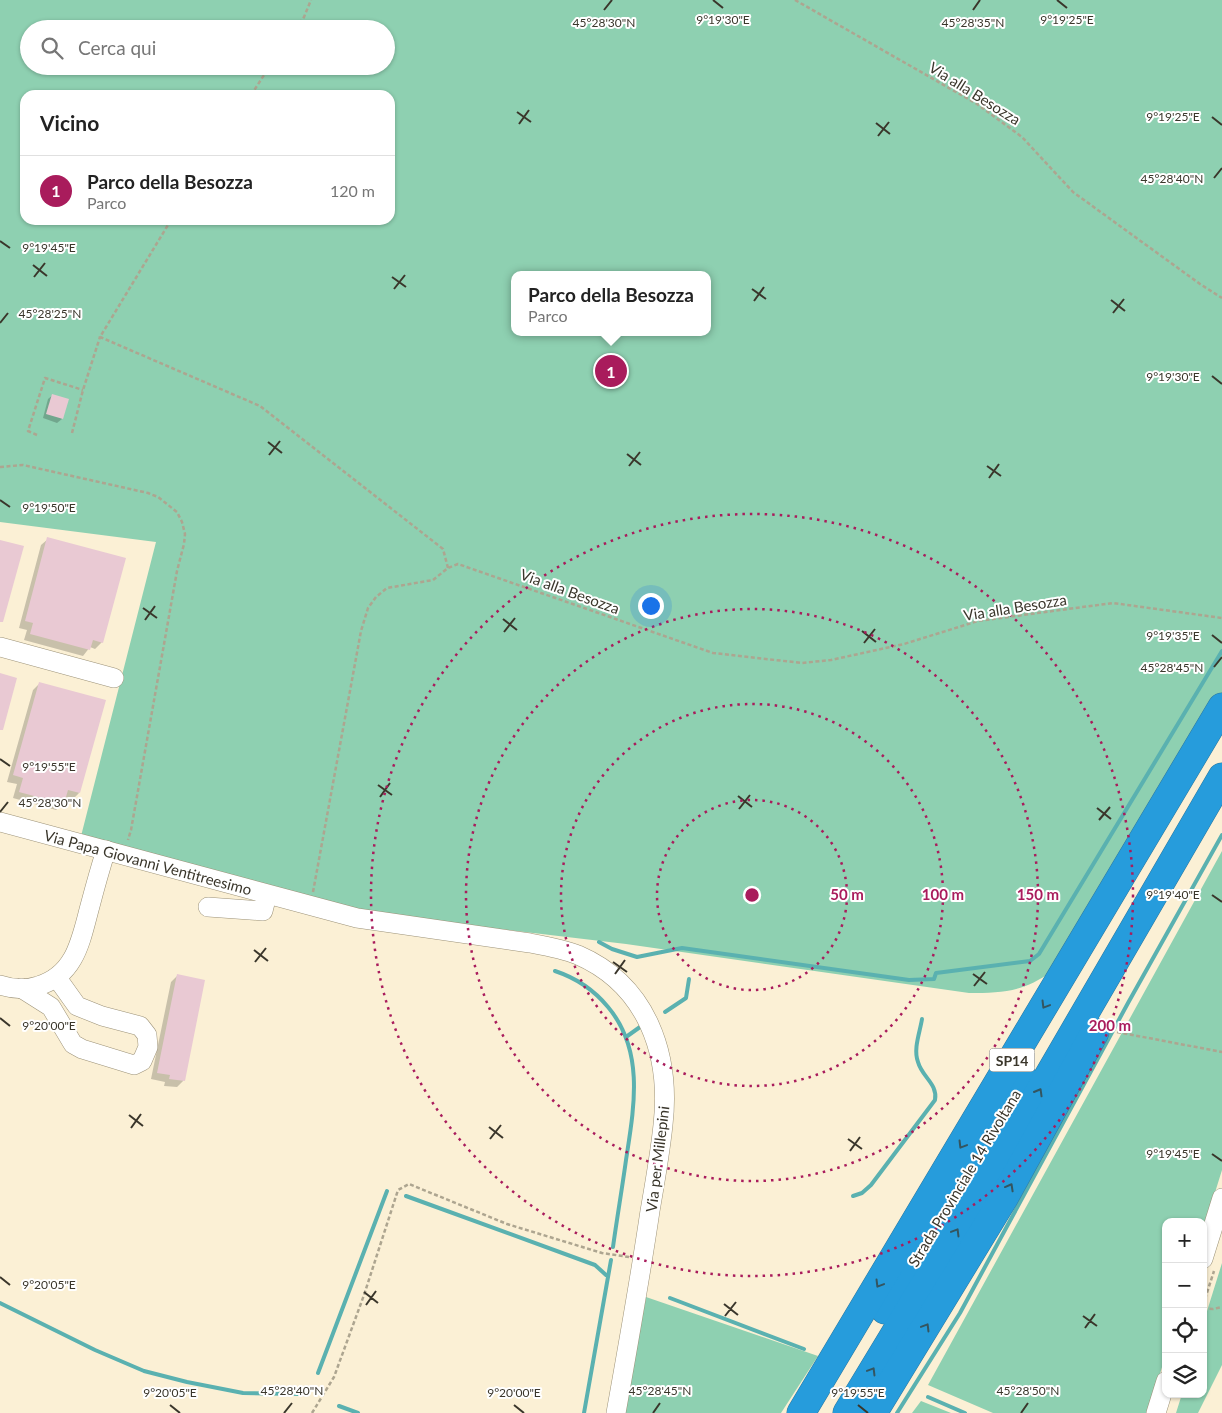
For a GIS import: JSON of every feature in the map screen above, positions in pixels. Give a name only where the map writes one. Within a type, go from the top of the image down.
[{"type":"highway","name":"SP14","points":[[801,1413],[1222,707]]},
{"type":"highway","name":"Strada Provinciale 14 Rivoltana","points":[[822,1413],[967,1175],[1222,732]]},
{"type":"highway","name":"Strada Provinciale 14 Rivoltana","points":[[847,1413],[985,1185],[1222,777]]},
{"type":"highway","points":[[873,1413],[1004,1198],[1222,797]]},
{"type":"street","points":[[0,647],[114,678]]},
{"type":"street","name":"Via Papa Giovanni Ventitreesimo","points":[[0,822],[266,895],[303,903]]},
{"type":"street","points":[[0,985],[34,988],[57,978],[69,966],[79,946],[106,850]]},
{"type":"street","points":[[208,907],[263,911],[266,895]]},
{"type":"street","name":"Via per Millepini","points":[[303,903],[357,918],[530,943],[559,949],[592,962],[609,974],[625,988],[642,1010],[660,1049],[664,1077],[664,1124],[616,1413]]},
{"type":"street","points":[[21,988],[51,1007],[72,1044],[82,1049],[134,1065],[142,1060],[148,1047],[147,1035],[140,1026],[102,1016],[77,1006],[57,978]]},
{"type":"street","points":[[1209,1264],[1222,1198]]},
{"type":"street","points":[[1156,1413],[1162,1394]]},
{"type":"path","points":[[302,20],[311,0]]},
{"type":"path","name":"Via alla Besozza","points":[[795,0],[977,104],[1022,136],[1073,192],[1222,298]]},
{"type":"path","points":[[254,90],[264,75]]},
{"type":"path","points":[[72,433],[100,337],[168,225]]},
{"type":"path","points":[[100,337],[260,406],[444,549],[448,568],[433,580],[387,588],[376,596],[368,608],[360,631],[316,875],[303,903]]},
{"type":"path","points":[[37,435],[28,431],[45,378],[83,390]]},
{"type":"path","points":[[0,467],[23,465],[148,493],[168,503],[177,512],[182,522],[185,534],[184,544],[177,571],[129,839]]},
{"type":"path","name":"Via alla Besozza","points":[[448,568],[458,564],[466,566],[606,617],[713,653],[802,663],[831,660],[904,644],[978,622],[1113,603],[1222,618]]},
{"type":"path","points":[[1117,1032],[1222,1052]]},
{"type":"path","points":[[312,1413],[334,1378],[364,1295],[398,1190],[409,1184],[507,1224],[607,1254],[643,1259]]},
{"type":"path","points":[[1207,1278],[1209,1264]]},
{"type":"path","points":[[1207,1308],[1213,1309],[1222,1307]]},
{"type":"green space","points":[[0,0],[1222,0],[1222,732],[1052,971],[1042,978],[1012,990],[992,993],[969,993],[626,944],[332,909],[79,844],[156,542],[0,522]]},
{"type":"green space","points":[[1222,851],[1222,1170],[1207,1218],[1162,1218],[1162,1367],[1148,1413],[993,1413],[928,1385]]},
{"type":"green space","points":[[1222,1263],[1222,1365],[1207,1395],[1207,1353],[1207,1311]]},
{"type":"green space","points":[[646,1297],[818,1356],[781,1413],[625,1413]]},
{"type":"green space","points":[[1181,1398],[1206,1398],[1198,1413],[1176,1413]]},
{"type":"green space","points":[[921,1401],[951,1413],[912,1413]]},
{"type":"building","points":[[52,394],[69,399],[63,419],[46,414]]},
{"type":"building","points":[[47,537],[126,558],[103,643],[93,640],[90,650],[30,634],[33,623],[25,621]]},
{"type":"building","points":[[0,540],[24,546],[3,622],[0,622]]},
{"type":"building","points":[[0,673],[17,678],[3,730],[0,730]]},
{"type":"building","points":[[39,682],[106,700],[80,793],[68,790],[64,804],[19,792],[23,778],[13,775]]},
{"type":"building","points":[[177,974],[205,980],[185,1081],[169,1079],[170,1075],[157,1073]]},
{"type":"waterway","points":[[599,942],[612,949],[637,957],[682,948],[909,980],[934,979],[936,973],[1030,961],[1039,954],[1222,651]]},
{"type":"waterway","points":[[897,1413],[960,1313],[1128,1003],[1222,835]]},
{"type":"waterway","points":[[555,971],[584,985],[608,1007],[620,1024],[628,1042],[632,1061],[634,1080],[632,1120],[613,1247]]},
{"type":"waterway","points":[[665,1012],[686,998],[689,979]]},
{"type":"waterway","points":[[853,1196],[862,1193],[871,1185],[935,1100],[934,1089],[920,1067],[917,1057],[922,1019]]},
{"type":"waterway","points":[[626,1037],[640,1027]]},
{"type":"waterway","points":[[318,1373],[387,1191]]},
{"type":"waterway","points":[[406,1196],[595,1265],[606,1275]]},
{"type":"waterway","points":[[584,1413],[611,1260]]},
{"type":"waterway","points":[[670,1298],[804,1349]]},
{"type":"waterway","points":[[0,1303],[95,1350],[144,1371],[243,1393],[300,1394]]},
{"type":"waterway","points":[[928,1397],[965,1413]]},
{"type":"waterway","points":[[339,1406],[358,1413]]},
{"type":"place","name":"Parco della Besozza","points":[[611,371]]}]
